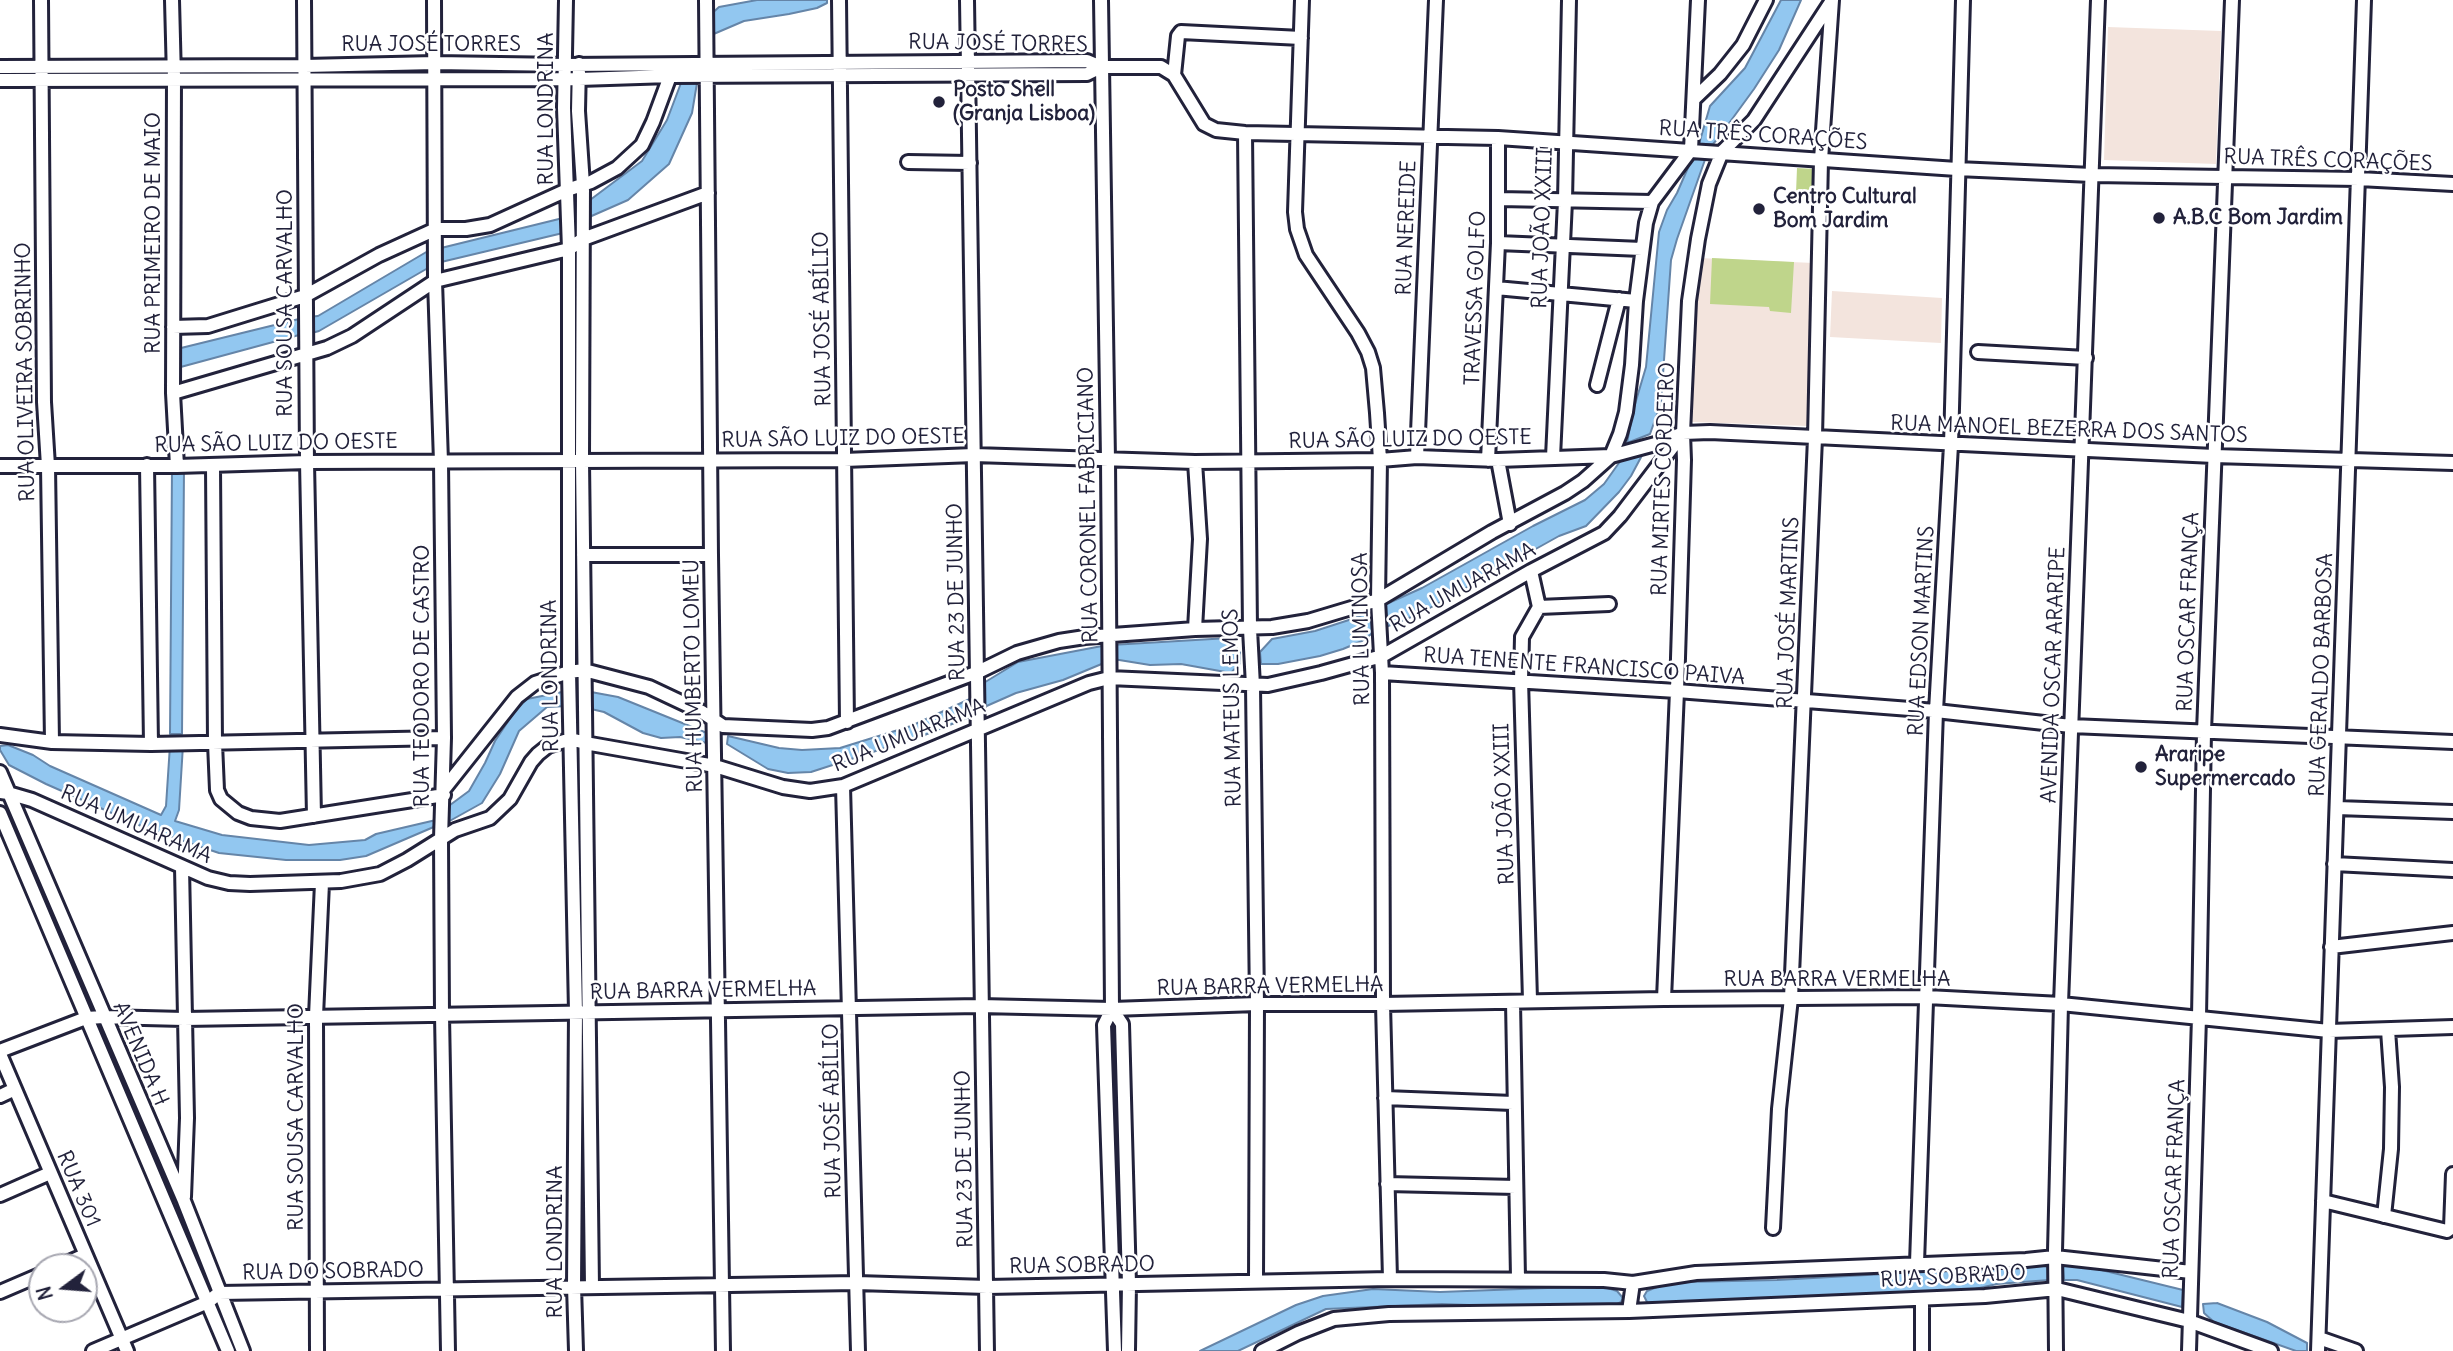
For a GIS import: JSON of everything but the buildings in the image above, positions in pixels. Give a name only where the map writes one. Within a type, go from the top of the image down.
[{"type":"street","name":"RUA OLIVEIRA SOBRINHO","points":[[41,0],[44,402],[48,466],[52,743]]},
{"type":"street","name":"RUA PRIMEIRO DE MAIO","points":[[172,0],[173,393],[177,466]]},
{"type":"street","name":"RUA SOUSA CARVALHO","points":[[304,0],[307,462],[314,816]]},
{"type":"street","name":"RUA TEODORO DE CASTRO","points":[[434,0],[435,281],[441,462],[444,737],[441,839],[442,1015],[448,1351]]},
{"type":"street","name":"RUA LONDRINA","points":[[566,0],[569,672],[571,739],[580,817]]},
{"type":"street","name":"RUA HUMBERTO LOMEU","points":[[709,0],[710,461],[723,1351]]},
{"type":"street","name":"RUA JOSÉ ABÍLIO","points":[[840,0],[847,722]]},
{"type":"street","name":"RUA 23 DE JUNHO","points":[[967,0],[987,1351]]},
{"type":"street","name":"RUA CORONEL FABRICIANO","points":[[1101,0],[1112,1009],[1104,1026],[1115,1351]]},
{"type":"street","name":"RUA LUMINOSA","points":[[1302,0],[1294,212],[1297,229],[1306,255],[1358,332],[1368,352],[1375,382],[1380,460],[1378,600],[1382,656],[1382,1004],[1390,1279]]},
{"type":"street","name":"RUA NEREIDE","points":[[1417,457],[1436,0]]},
{"type":"street","name":"RUA JOÃO XXIII","points":[[1552,457],[1565,201],[1569,0]]},
{"type":"street","points":[[1691,150],[1698,0]]},
{"type":"street","points":[[1695,98],[1743,45],[1766,0]]},
{"type":"street","name":"RUA EDSON MARTINS","points":[[1917,1264],[1936,711],[1951,445],[1964,0]]},
{"type":"street","name":"AVENIDA OSCAR ARARIPE","points":[[2056,1351],[2055,1257],[2061,1004],[2098,0]]},
{"type":"street","name":"RUA OSCAR FRANÇA","points":[[2189,1351],[2204,732],[2232,0]]},
{"type":"street","name":"RUA GERALDO BARBOSA","points":[[2319,1344],[2364,0]]},
{"type":"street","name":"RUA MIRTES CORDEIRO","points":[[1664,999],[1677,691],[1683,433],[1689,302],[1696,251],[1709,184],[1722,152],[1754,120],[1832,1]]},
{"type":"street","name":"RUA JOSÉ MARTINS","points":[[1773,1228],[1779,1109],[1791,998],[1815,438],[1821,160],[1832,1]]},
{"type":"street","points":[[1101,67],[1161,67],[1174,75],[1178,36],[1181,32],[1301,38]]},
{"type":"street","name":"RUA JOSÉ TORRES","points":[[0,67],[41,73],[305,72],[435,77],[565,71],[579,64],[708,70],[969,68],[1087,61],[1101,67]]},
{"type":"street","name":"RUA JOSÉ TORRES","points":[[305,72],[435,62],[565,71],[579,79],[670,76],[708,70]]},
{"type":"street","name":"RUA LONDRINA","points":[[579,64],[578,111],[583,185],[585,743],[580,817],[592,1286]]},
{"type":"street","name":"RUA JOSÉ TORRES","points":[[0,80],[41,73]]},
{"type":"street","name":"RUA TRÊS CORAÇÕES","points":[[1174,75],[1204,124],[1216,130],[1245,133],[1566,141],[1957,169],[2092,175],[2359,179],[2453,184]]},
{"type":"street","points":[[173,327],[208,326],[305,296],[379,255],[436,229],[466,229],[490,225],[583,185],[617,167],[642,145],[670,76]]},
{"type":"street","name":"RUA MATEUS LEMOS","points":[[1245,133],[1257,1004],[1256,1281]]},
{"type":"street","name":"TRAVESSA GOLFO","points":[[1498,138],[1493,460],[1510,524]]},
{"type":"street","name":"RUA UMUARAMA","points":[[444,792],[517,697],[535,683],[569,672],[584,670],[649,687],[702,712],[723,726],[812,730],[847,722],[978,672],[1017,653],[1059,641],[1195,629],[1250,629],[1308,621],[1378,600],[1583,481],[1611,456],[1626,412],[1642,249],[1652,202],[1691,150]]},
{"type":"street","points":[[908,162],[970,163]]},
{"type":"street","points":[[173,393],[307,356],[352,335],[435,281],[569,248],[583,239],[708,193]]},
{"type":"street","points":[[1499,199],[1652,202]]},
{"type":"street","points":[[1498,243],[1642,249]]},
{"type":"street","points":[[1496,288],[1636,301]]},
{"type":"street","points":[[1597,385],[1619,299]]},
{"type":"street","points":[[1978,352],[2086,358]]},
{"type":"street","name":"RUA SÃO LUIZ DO OESTE","points":[[0,466],[844,460],[974,455],[1195,462],[1380,460],[1417,457],[1493,460],[1611,456],[1659,443],[1683,433]]},
{"type":"street","name":"RUA UMUARAMA","points":[[4,792],[32,800],[208,878],[229,883],[322,883],[380,874],[455,830],[490,818],[510,799],[538,754],[548,746],[571,739],[715,766],[783,787],[810,791],[843,786],[1088,683],[1109,678],[1268,685],[1382,656],[1531,571],[1604,533],[1683,433]]},
{"type":"street","name":"RUA MANOEL BEZERRA DOS SANTOS","points":[[1683,433],[2453,464]]},
{"type":"street","points":[[1195,462],[1200,539],[1195,629]]},
{"type":"street","points":[[147,465],[151,744]]},
{"type":"street","points":[[213,466],[215,743],[217,790],[222,799],[239,813],[251,818],[280,821],[444,792]]},
{"type":"street","points":[[583,555],[712,555]]},
{"type":"street","points":[[1531,571],[1539,607],[1609,604]]},
{"type":"street","name":"RUA JOÃO XXIII","points":[[1530,1000],[1521,680],[1522,637],[1539,607]]},
{"type":"street","name":"RUA TENENTE FRANCISCO PAIVA","points":[[1382,673],[1677,691],[1936,711],[2071,726],[2453,742]]},
{"type":"street","points":[[0,736],[52,743],[151,744],[444,737]]},
{"type":"street","name":"AVENIDA H","points":[[0,772],[4,792],[184,1201],[243,1351]]},
{"type":"street","name":"RUA JOSÉ ABÍLIO","points":[[843,786],[858,1351]]},
{"type":"street","points":[[2337,808],[2453,812]]},
{"type":"street","name":"AVENIDA H","points":[[2,822],[228,1351]]},
{"type":"street","points":[[2334,864],[2453,870]]},
{"type":"street","points":[[182,867],[187,1118],[184,1201]]},
{"type":"street","name":"RUA SOUSA CARVALHO","points":[[317,1351],[316,1016],[322,883]]},
{"type":"street","points":[[2331,947],[2453,933]]},
{"type":"street","name":"RUA BARRA VERMELHA","points":[[0,1052],[86,1018],[104,1017],[184,1019],[981,1006],[1112,1009],[1530,1000],[1927,998],[2061,1004],[2329,1031],[2453,1027]]},
{"type":"street","points":[[1513,1002],[1518,1278]]},
{"type":"street","name":"RUA CORONEL FABRICIANO","points":[[1112,1009],[1122,1024],[1129,1284],[1128,1351]]},
{"type":"street","name":"RUA LONDRINA","points":[[576,1351],[574,1286],[583,1012]]},
{"type":"street","points":[[2384,1216],[2391,1149],[2392,1087],[2388,1030]]},
{"type":"street","name":"RUA 301","points":[[0,1052],[84,1253]]},
{"type":"street","points":[[0,1096],[15,1089]]},
{"type":"street","points":[[1385,1098],[1513,1103]]},
{"type":"street","points":[[154,1176],[170,1169]]},
{"type":"street","points":[[0,1195],[50,1173]]},
{"type":"street","points":[[2323,1201],[2447,1231],[2451,1228],[2453,1174]]},
{"type":"street","points":[[1387,1184],[1516,1187]]},
{"type":"street","name":"RUA SOBRADO","points":[[448,1290],[857,1283],[986,1287],[1518,1278],[1633,1283],[1696,1273],[2055,1257],[2191,1272]]},
{"type":"street","points":[[0,1292],[28,1280]]},
{"type":"street","points":[[1629,1311],[1633,1283]]},
{"type":"street","name":"RUA 301","points":[[98,1285],[127,1351]]},
{"type":"street","name":"RUA SOBRADO","points":[[1262,1351],[1334,1319],[1389,1314],[1629,1311],[1922,1299],[2057,1289],[2189,1321],[2271,1351]]},
{"type":"street","name":"RUA DO SOBRADO","points":[[219,1293],[448,1290]]},
{"type":"street","points":[[93,1351],[208,1301],[219,1293]]},
{"type":"street","points":[[1922,1299],[1923,1351]]},
{"type":"street","points":[[2319,1344],[2356,1351]]},
{"type":"shaded area","points":[[2108,27],[2221,31],[2216,164],[2104,160]]},
{"type":"shaded area","points":[[1699,258],[1814,263],[1808,426],[1692,422]]},
{"type":"shaded area","points":[[1832,291],[1942,298],[1941,343],[1830,337]]},
{"type":"green space","points":[[1797,168],[1816,169],[1815,194],[1796,193]]},
{"type":"green space","points":[[1712,258],[1794,262],[1791,313],[1770,311],[1769,307],[1710,304]]},
{"type":"water","points":[[757,0],[827,0],[827,3],[817,8],[744,21],[709,36],[709,16],[719,7]]},
{"type":"water","points":[[1781,0],[1801,0],[1779,50],[1719,137],[1713,144],[1699,144],[1710,106],[1745,68]]},
{"type":"water","points":[[681,83],[697,83],[692,113],[669,164],[628,200],[587,218],[586,203],[642,161],[667,120]]},
{"type":"water","points":[[1694,154],[1707,154],[1671,260],[1661,403],[1650,434],[1627,443],[1646,367],[1659,232]]},
{"type":"water","points":[[563,218],[563,233],[437,263],[437,249]]},
{"type":"water","points":[[428,251],[428,268],[319,331],[308,334],[308,317],[318,316]]},
{"type":"water","points":[[299,319],[299,335],[177,368],[177,349]]},
{"type":"water","points":[[1647,446],[1619,492],[1586,526],[1559,536],[1419,614],[1383,628],[1382,606],[1422,588],[1585,500],[1604,484],[1626,453]]},
{"type":"water","points":[[172,468],[184,468],[182,734],[170,734]]},
{"type":"water","points":[[1373,610],[1374,632],[1362,641],[1320,656],[1278,664],[1261,664],[1260,652],[1272,639],[1315,631]]},
{"type":"water","points":[[1229,638],[1240,652],[1240,663],[1231,673],[1181,664],[1150,665],[1113,659],[1111,645]]},
{"type":"water","points":[[1102,646],[1104,663],[1063,680],[1016,693],[982,708],[982,684],[1018,662]]},
{"type":"water","points":[[567,691],[567,706],[547,707],[519,731],[500,774],[482,803],[446,823],[446,808],[469,791],[495,741],[515,711],[527,699]]},
{"type":"water","points":[[591,692],[618,697],[707,733],[707,743],[680,737],[661,738],[643,733],[604,712],[591,709]]},
{"type":"water","points":[[972,698],[972,716],[922,736],[811,772],[788,773],[768,769],[727,744],[728,736],[779,748],[840,748],[911,726]]},
{"type":"water","points":[[8,745],[161,815],[166,806],[170,745],[183,745],[179,810],[175,821],[222,835],[309,845],[365,840],[376,834],[436,820],[436,826],[366,856],[340,860],[286,860],[219,853],[148,829],[46,784],[9,765],[0,750],[0,746]]},
{"type":"water","points":[[2077,1264],[2183,1290],[2182,1307],[2077,1280],[2064,1280],[2063,1265]]},
{"type":"water","points":[[2048,1265],[2049,1280],[1997,1284],[1953,1294],[1656,1305],[1648,1304],[1644,1296],[1647,1291],[1662,1285],[1688,1282],[1777,1280]]},
{"type":"water","points":[[1601,1286],[1617,1291],[1623,1298],[1621,1302],[1606,1310],[1442,1304],[1326,1309],[1238,1351],[1200,1351],[1296,1305],[1323,1296],[1373,1289],[1440,1292]]},
{"type":"water","points":[[2217,1303],[2267,1322],[2307,1343],[2307,1351],[2296,1351],[2214,1322],[2204,1313],[2203,1304]]},
{"type":"place","name":"Posto Shell (Granja Lisboa)","points":[[939,102]]},
{"type":"place","name":"Centro Cultural Bom Jardim","points":[[1759,209]]},
{"type":"place","name":"A.B.C Bom Jardim","points":[[2159,218]]},
{"type":"place","name":"Araripe Supermercado","points":[[2141,767]]}]
